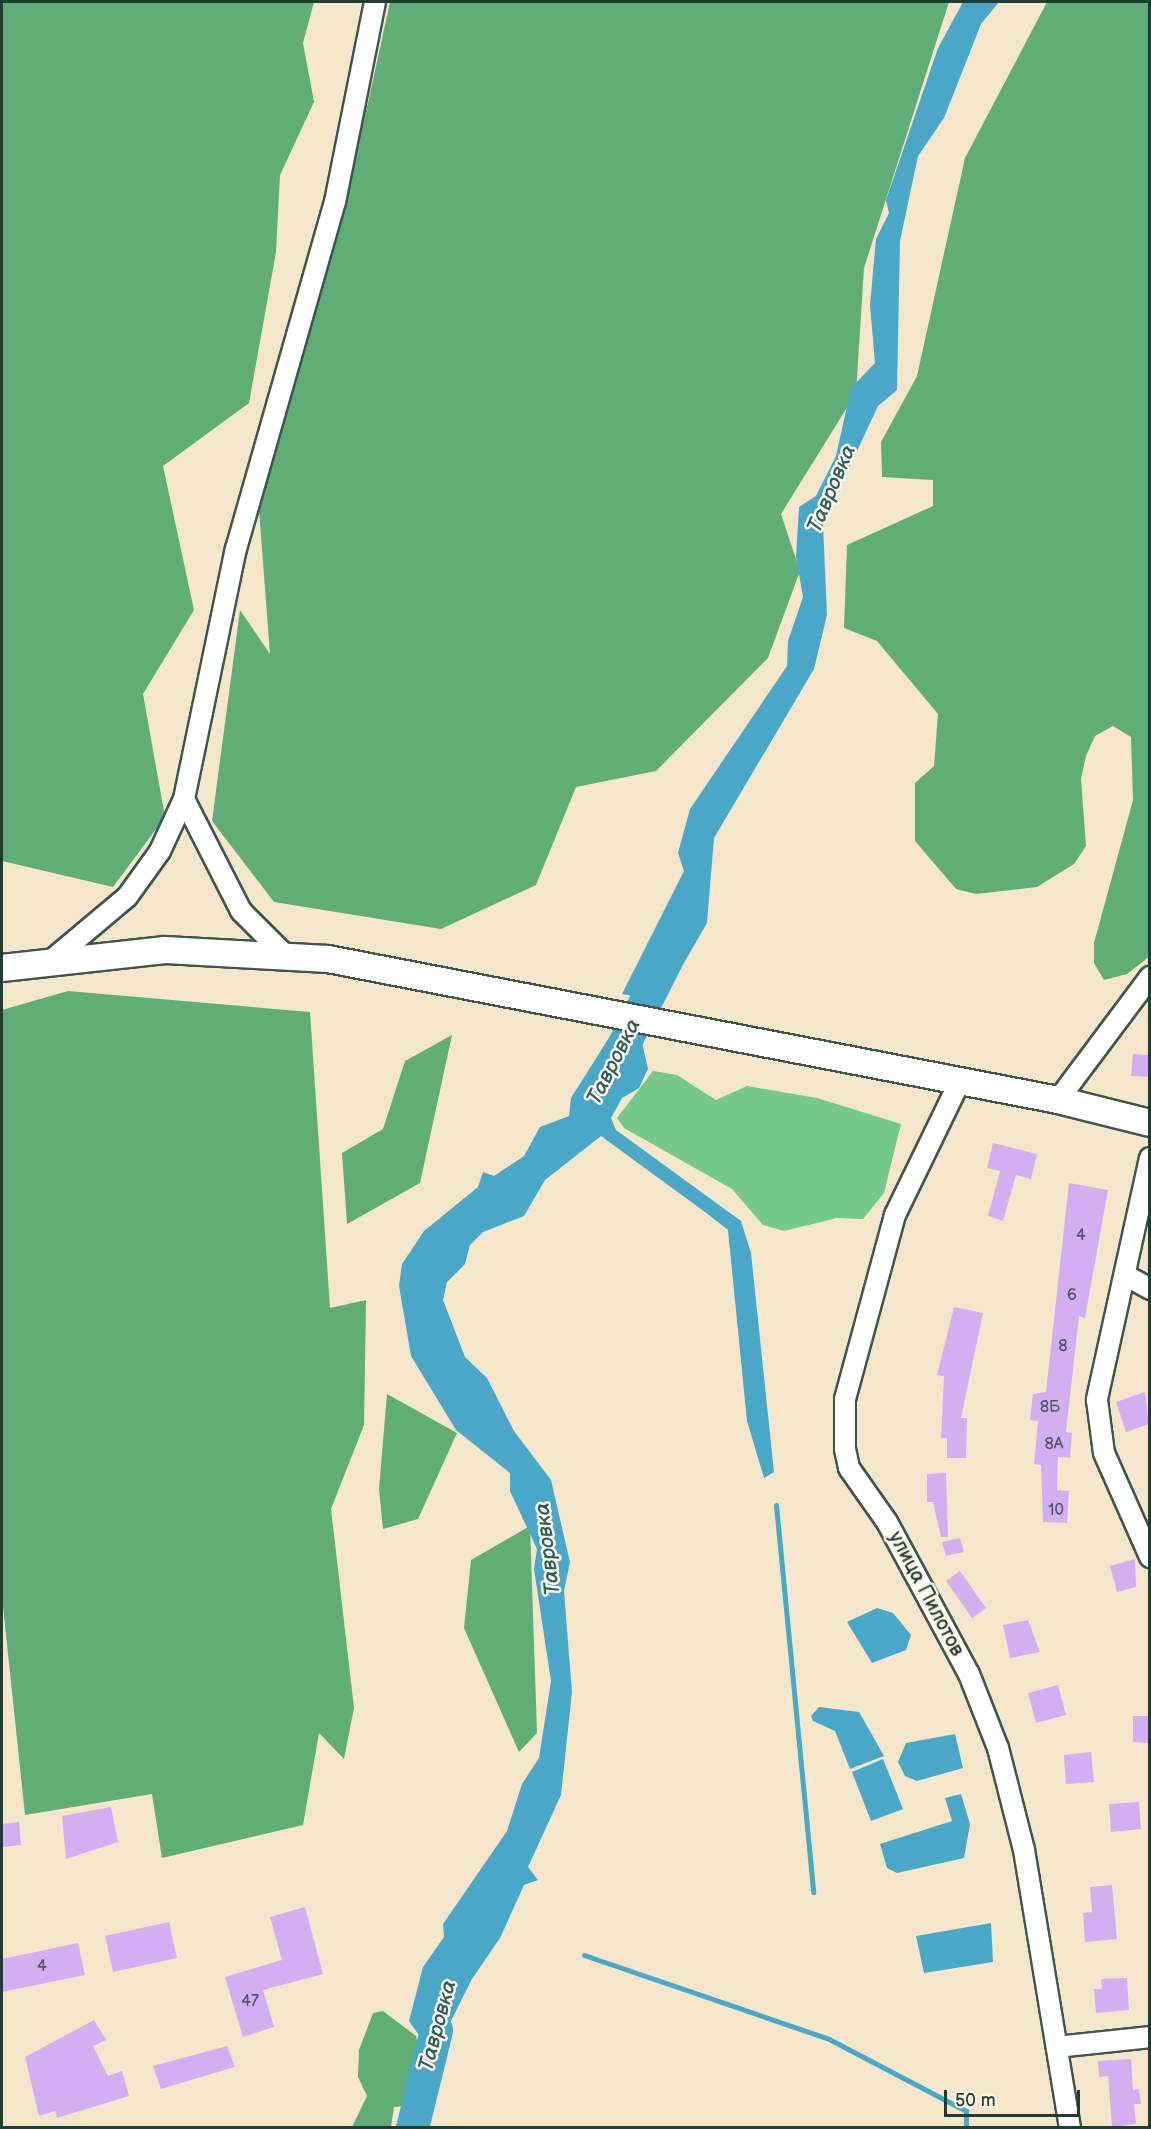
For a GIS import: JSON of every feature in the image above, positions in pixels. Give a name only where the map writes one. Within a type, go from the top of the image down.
[{"type":"street","points":[[53,959],[127,897],[160,851],[184,799],[236,549],[332,212],[375,2]]},
{"type":"street","points":[[184,799],[241,911],[284,954]]},
{"type":"street","points":[[2,968],[53,959],[165,950],[284,954],[758,1041],[1058,1100],[1149,1123]]},
{"type":"street","points":[[1058,1100],[1149,977]]},
{"type":"street","name":"улица Пилотов","points":[[960,1081],[895,1215],[845,1399],[845,1449],[849,1468],[886,1522],[969,1674],[998,1748],[1024,1850],[1070,2127]]},
{"type":"street","points":[[1149,1158],[1097,1400],[1104,1453],[1149,1557]]},
{"type":"street","points":[[1125,1275],[1149,1289]]},
{"type":"street","points":[[1057,2047],[1149,2037]]},
{"type":"green space","points":[[2,2],[314,2],[303,43],[314,102],[280,175],[276,252],[249,403],[163,466],[194,610],[143,694],[165,817],[113,887],[2,861]]},
{"type":"green space","points":[[390,2],[949,2],[864,268],[856,393],[781,514],[800,571],[768,658],[656,771],[576,787],[536,885],[441,929],[274,902],[212,821],[240,610],[270,654],[259,510],[368,103]]},
{"type":"green space","points":[[1047,2],[1149,2],[1150,956],[1127,974],[1104,980],[1094,963],[1094,943],[1133,800],[1131,737],[1113,726],[1095,736],[1086,756],[1081,779],[1086,846],[1074,864],[1037,887],[976,894],[956,889],[915,841],[915,783],[934,766],[938,714],[877,641],[844,628],[847,545],[933,506],[933,480],[882,477],[881,442],[917,376],[965,158]]},
{"type":"green space","points":[[68,991],[310,1012],[330,1308],[366,1300],[364,1425],[331,1509],[354,1708],[344,1759],[319,1733],[303,1825],[162,1858],[152,1794],[25,1815],[2,1597],[2,1010]]},
{"type":"green space","points":[[452,1035],[420,1183],[347,1224],[342,1153],[383,1129],[405,1061]]},
{"type":"green space","points":[[653,1071],[677,1075],[716,1100],[747,1086],[817,1098],[901,1124],[884,1193],[863,1219],[837,1218],[784,1231],[763,1225],[732,1189],[624,1128],[617,1118]]},
{"type":"green space","points":[[387,1394],[457,1433],[418,1519],[383,1529],[379,1489]]},
{"type":"green space","points":[[530,1526],[537,1733],[519,1752],[464,1628],[471,1560]]},
{"type":"green space","points":[[383,2011],[416,2036],[421,2057],[407,2106],[394,2107],[391,2127],[352,2127],[367,2096],[358,2077],[359,2050],[373,2013]]},
{"type":"water","points":[[963,2],[999,2],[981,24],[944,118],[918,156],[900,241],[897,390],[878,406],[823,524],[827,615],[814,669],[714,838],[707,923],[662,1001],[622,994],[684,871],[678,853],[690,809],[787,666],[788,641],[803,597],[796,557],[799,507],[816,496],[836,456],[851,388],[875,363],[870,305],[876,239],[889,213],[886,200],[938,48]]},
{"type":"water","points":[[610,1036],[642,1042],[648,1069],[639,1088],[622,1098],[611,1118],[616,1130],[741,1221],[751,1253],[774,1472],[764,1478],[747,1421],[728,1230],[705,1212],[601,1136],[545,1180],[524,1216],[483,1232],[470,1245],[465,1264],[447,1282],[443,1300],[465,1357],[487,1378],[514,1431],[551,1480],[570,1562],[564,1591],[572,1692],[561,1795],[528,1867],[538,1880],[524,1885],[500,1938],[472,1979],[451,2021],[435,2076],[418,2074],[423,2041],[409,2021],[423,1967],[444,1937],[443,1924],[507,1831],[522,1784],[539,1758],[551,1681],[534,1569],[537,1549],[510,1491],[510,1473],[456,1430],[411,1356],[399,1286],[402,1264],[424,1231],[478,1187],[483,1172],[494,1176],[524,1156],[540,1127],[569,1116],[571,1098]]},
{"type":"water","points":[[877,1608],[893,1613],[911,1635],[906,1650],[872,1663],[847,1622]]},
{"type":"water","points":[[819,1707],[859,1712],[884,1756],[850,1769],[835,1731],[813,1721],[811,1716]]},
{"type":"water","points":[[955,1734],[963,1768],[917,1781],[905,1776],[898,1762],[906,1743]]},
{"type":"water","points":[[883,1759],[903,1809],[871,1821],[852,1772]]},
{"type":"water","points":[[961,1794],[970,1824],[964,1858],[897,1873],[887,1868],[880,1844],[952,1821],[945,1798]]},
{"type":"water","points":[[991,1923],[993,1962],[924,1973],[916,1936]]},
{"type":"water","points":[[414,2080],[433,2084],[423,2117],[427,2127],[395,2127],[409,2105]]},
{"type":"building","points":[[1133,1054],[1149,1055],[1149,1077],[1131,1076]]},
{"type":"building","points":[[993,1143],[1037,1154],[1031,1179],[1016,1175],[1003,1221],[988,1216],[1000,1171],[987,1168]]},
{"type":"building","points":[[1069,1183],[1108,1190],[1085,1318],[1079,1316],[1066,1432],[1072,1433],[1070,1458],[1058,1457],[1057,1490],[1069,1491],[1067,1523],[1043,1522],[1041,1465],[1034,1464],[1038,1421],[1030,1420],[1033,1394],[1046,1392]]},
{"type":"building","points":[[954,1307],[983,1313],[961,1418],[967,1418],[966,1458],[947,1458],[947,1438],[941,1438],[944,1376],[937,1375]]},
{"type":"building","points":[[1145,1392],[1149,1424],[1126,1432],[1116,1402]]},
{"type":"building","points":[[946,1473],[948,1537],[941,1537],[933,1502],[927,1502],[927,1474]]},
{"type":"building","points":[[960,1538],[964,1552],[946,1556],[942,1542]]},
{"type":"building","points":[[1135,1559],[1136,1587],[1117,1592],[1110,1566]]},
{"type":"building","points":[[960,1571],[986,1608],[972,1618],[946,1581]]},
{"type":"building","points":[[1028,1620],[1040,1652],[1010,1658],[1003,1625]]},
{"type":"building","points":[[1058,1685],[1066,1715],[1036,1723],[1028,1693]]},
{"type":"building","points":[[1133,1716],[1149,1716],[1149,1743],[1133,1742]]},
{"type":"building","points":[[1091,1752],[1094,1782],[1066,1784],[1064,1755]]},
{"type":"building","points":[[1139,1802],[1141,1829],[1111,1832],[1109,1804]]},
{"type":"building","points":[[111,1807],[118,1842],[66,1859],[62,1816]]},
{"type":"building","points":[[19,1822],[21,1845],[3,1847],[2,1824]]},
{"type":"building","points":[[1112,1885],[1117,1939],[1085,1942],[1083,1913],[1092,1912],[1090,1887]]},
{"type":"building","points":[[305,1907],[323,1974],[263,1990],[274,2027],[243,2037],[225,1977],[282,1960],[270,1917]]},
{"type":"building","points":[[169,1922],[177,1958],[113,1972],[105,1936]]},
{"type":"building","points":[[78,1943],[85,1975],[2,1992],[2,1959]]},
{"type":"building","points":[[1127,1978],[1129,2010],[1096,2013],[1094,1989],[1102,1989],[1101,1979]]},
{"type":"building","points":[[94,2020],[106,2040],[93,2046],[108,2076],[122,2071],[129,2096],[57,2118],[55,2111],[39,2116],[25,2057]]},
{"type":"building","points":[[227,2046],[235,2067],[161,2089],[153,2066]]},
{"type":"building","points":[[1131,2059],[1133,2090],[1139,2089],[1141,2104],[1134,2104],[1136,2124],[1112,2127],[1108,2076],[1099,2077],[1098,2061]]},
{"type":"waterway","name":"Тавровка","points":[[606,1079],[666,960]]},
{"type":"waterway","points":[[776,1505],[813,1892]]},
{"type":"waterway","points":[[584,1955],[829,2039],[966,2111],[966,2128]]},
{"type":"waterway","name":"Тавровка","points":[[412,2128],[436,2030]]}]
